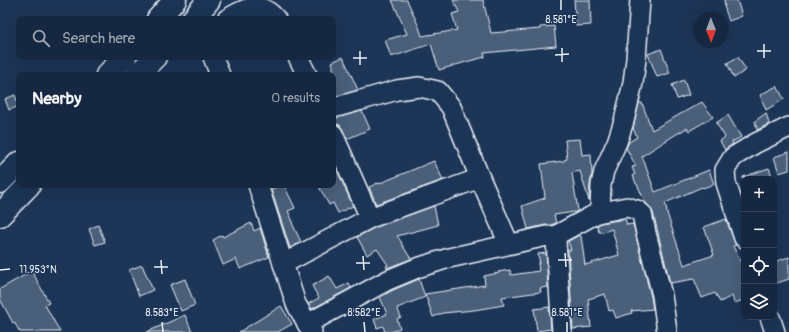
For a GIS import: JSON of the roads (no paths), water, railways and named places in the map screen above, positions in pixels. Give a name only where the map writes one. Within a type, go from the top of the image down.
[{"type":"main road","points":[[161,16],[175,0]]},
{"type":"main road","points":[[110,72],[122,60]]},
{"type":"main road","points":[[140,72],[152,60]]},
{"type":"main road","points":[[0,182],[16,166]]},
{"type":"main road","points":[[0,215],[26,188]]},
{"type":"street","points":[[597,213],[600,208],[601,185],[604,171],[617,142],[624,121],[633,83],[640,0]]},
{"type":"street","points":[[233,16],[248,8],[257,6],[272,9]]},
{"type":"street","points":[[214,60],[219,72]]},
{"type":"street","points":[[300,60],[306,72]]},
{"type":"street","points":[[336,107],[397,90],[419,87],[438,90],[451,107],[509,244]]},
{"type":"street","points":[[741,229],[726,183],[725,170],[733,157],[756,143],[789,127]]},
{"type":"street","points":[[336,141],[370,218]]},
{"type":"street","points":[[283,264],[370,218],[480,178]]},
{"type":"street","points":[[259,188],[296,304],[309,328],[388,280],[418,268],[449,258],[509,244],[547,236],[553,237],[597,213],[627,208],[637,210],[642,214],[662,295],[667,332]]},
{"type":"street","points":[[553,237],[556,241],[562,332]]},
{"type":"street","points":[[771,320],[775,332]]}]
